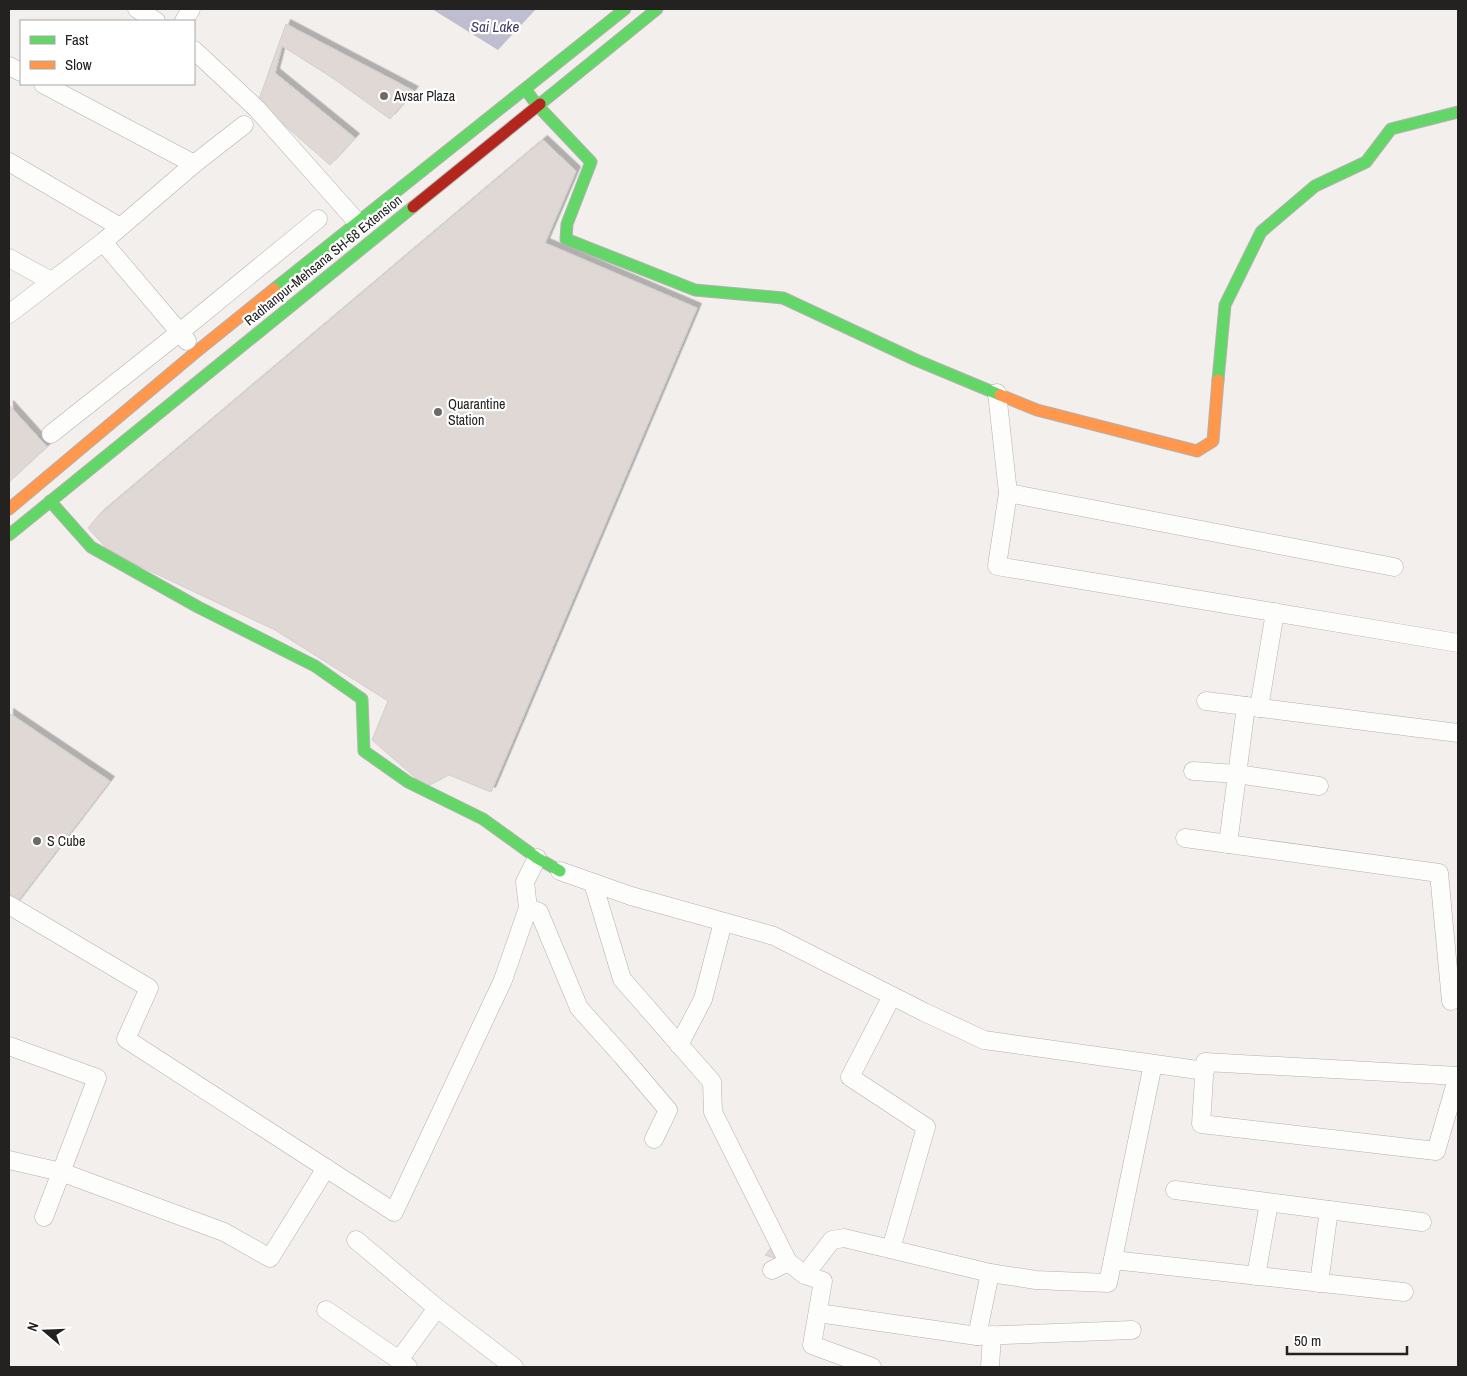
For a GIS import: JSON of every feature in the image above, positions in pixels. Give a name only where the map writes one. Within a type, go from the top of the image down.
[{"type":"main road","points":[[9,509],[196,352],[625,9]]},
{"type":"main road","name":"Radhanpur-Mehsana SH-68 Extension","points":[[9,535],[657,9]]},
{"type":"main road","points":[[524,89],[591,162],[567,224],[566,239],[695,290],[783,298],[916,360],[1037,410],[1197,451],[1214,442],[1224,305],[1261,232],[1315,186],[1366,162],[1391,129],[1458,112]]},
{"type":"main road","points":[[50,502],[91,547],[198,607],[315,666],[362,699],[364,751],[408,782],[483,819],[537,858],[560,870]]},
{"type":"street","points":[[138,9],[154,20]]},
{"type":"street","points":[[185,20],[191,9]]},
{"type":"street","points":[[195,51],[256,108],[358,223]]},
{"type":"street","points":[[45,85],[194,164]]},
{"type":"street","points":[[9,314],[103,242],[194,164],[244,125]]},
{"type":"street","points":[[9,162],[120,227]]},
{"type":"street","points":[[51,434],[180,332],[318,218]]},
{"type":"street","points":[[103,242],[212,370]]},
{"type":"street","points":[[9,258],[51,282]]},
{"type":"street","points":[[997,393],[1008,493],[997,566],[1458,643]]},
{"type":"street","points":[[1008,493],[1394,567]]},
{"type":"street","points":[[1228,844],[1237,774],[1275,612]]},
{"type":"street","points":[[1206,701],[1458,733]]},
{"type":"street","points":[[1192,771],[1237,774],[1318,786]]},
{"type":"street","points":[[1185,838],[1439,873],[1451,1001]]},
{"type":"street","points":[[9,905],[149,988],[126,1039],[394,1212],[503,980],[528,908],[525,882],[537,858]]},
{"type":"street","points":[[560,870],[593,884],[631,896],[774,936],[984,1040],[1205,1071]]},
{"type":"street","points":[[593,884],[622,979],[712,1082],[713,1112],[780,1266],[823,1281],[812,1345],[872,1367]]},
{"type":"street","points":[[528,908],[539,912],[579,1008],[668,1110],[654,1139]]},
{"type":"street","points":[[679,1045],[704,999],[723,922]]},
{"type":"street","points":[[892,996],[850,1077],[926,1127],[892,1250]]},
{"type":"street","points":[[9,1046],[97,1078],[44,1216]]},
{"type":"street","points":[[1205,1062],[1458,1076],[1436,1151],[1201,1124],[1205,1062]]},
{"type":"street","points":[[805,1275],[832,1240],[844,1238],[990,1273],[1036,1280],[1108,1283],[1153,1064]]},
{"type":"street","points":[[9,1160],[61,1172],[224,1232],[270,1258],[326,1168]]},
{"type":"street","points":[[1175,1190],[1422,1222]]},
{"type":"street","points":[[1256,1276],[1269,1203]]},
{"type":"street","points":[[1318,1282],[1328,1210]]},
{"type":"street","points":[[356,1240],[438,1308],[514,1367]]},
{"type":"street","points":[[1112,1260],[1404,1292]]},
{"type":"street","points":[[990,1273],[984,1335],[990,1367]]},
{"type":"street","points":[[326,1310],[404,1363],[438,1308]]},
{"type":"street","points":[[818,1313],[984,1335],[1132,1330]]},
{"type":"water","name":"Sai Lake","points":[[432,9],[536,9],[498,50]]},
{"type":"building","name":"Avsar Plaza","points":[[286,24],[414,91],[390,119],[334,79],[282,46],[275,73],[355,138],[330,165],[258,102]]},
{"type":"building","name":"Quarantine Station","points":[[543,140],[576,171],[545,243],[697,308],[491,792],[449,775],[426,787],[372,740],[388,701],[275,630],[110,552],[88,528],[99,515]]},
{"type":"building","points":[[9,405],[47,447],[9,482]]},
{"type":"building","name":"S Cube","points":[[9,713],[110,781],[15,905],[9,901]]},
{"type":"building","points":[[776,1242],[777,1259],[765,1255]]},
{"type":"traffic: fast","points":[[274,289],[625,9]]},
{"type":"traffic: fast","points":[[540,104],[657,9]]},
{"type":"traffic: fast","points":[[526,90],[537,105],[591,162],[567,224],[566,239],[695,290],[783,298],[916,360],[1000,395]]},
{"type":"traffic: fast","points":[[1218,380],[1225,305],[1261,232],[1315,186],[1366,162],[1391,129],[1458,112]]},
{"type":"traffic: fast","points":[[9,535],[413,207]]},
{"type":"traffic: fast","points":[[50,501],[91,547],[198,607],[315,666],[362,699],[364,751],[408,782],[483,819],[537,858],[560,871]]},
{"type":"traffic: slow","points":[[9,509],[274,289]]},
{"type":"traffic: slow","points":[[1000,395],[1037,410],[1197,451],[1213,441],[1218,380]]},
{"type":"traffic: jam","points":[[413,207],[540,104]]},
{"type":"place","name":"Avsar Plaza","points":[[384,96]]},
{"type":"place","name":"Quarantine Station","points":[[438,412]]},
{"type":"place","name":"S Cube","points":[[37,841]]}]
